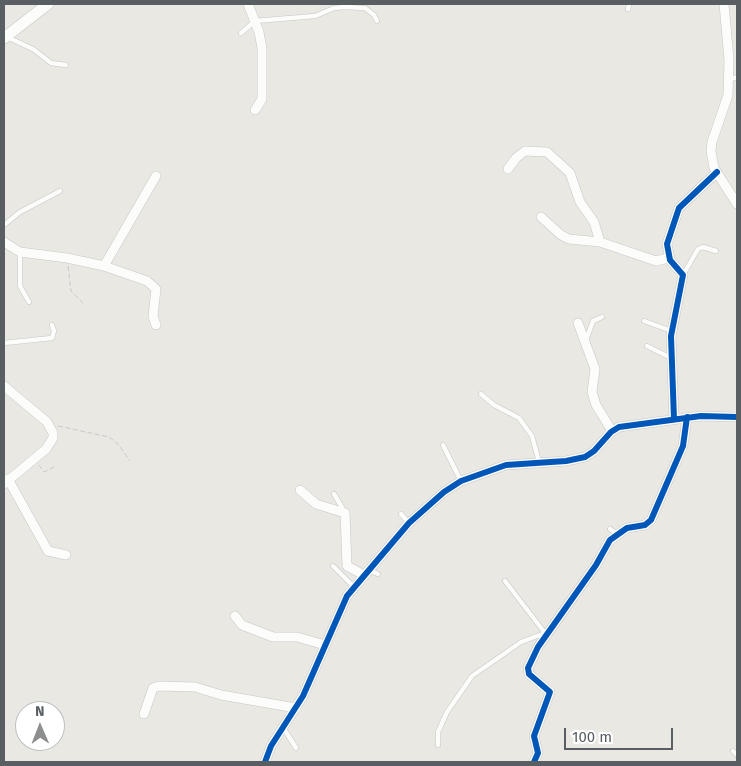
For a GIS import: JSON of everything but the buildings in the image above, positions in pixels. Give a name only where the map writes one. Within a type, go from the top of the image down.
[{"type":"street","points":[[5,37],[48,4]]},
{"type":"street","points":[[248,4],[255,21],[262,48],[262,97],[255,110]]},
{"type":"street","points":[[724,9],[733,78],[712,142],[712,160],[716,172],[737,204]]},
{"type":"street","points":[[508,169],[516,158],[525,151],[540,150],[553,157],[571,175],[580,202],[594,222],[600,242]]},
{"type":"street","points":[[674,419],[670,358],[672,331],[683,275],[669,258],[667,244],[679,208],[716,172]]},
{"type":"street","points":[[104,266],[156,176]]},
{"type":"street","points":[[542,218],[561,236],[569,239],[600,242],[656,261],[669,258]]},
{"type":"street","points":[[4,242],[20,252],[67,258],[104,266],[142,278],[153,284],[156,296],[153,316],[156,325]]},
{"type":"street","points":[[578,323],[595,369],[592,388],[594,398],[600,414],[612,431]]},
{"type":"street","points":[[4,386],[50,426],[53,438],[46,449],[6,481],[48,552],[66,555]]},
{"type":"street","points":[[534,762],[538,753],[534,736],[550,692],[529,674],[528,668],[546,634],[596,565],[614,532],[646,525],[651,520],[683,446],[686,417]]},
{"type":"street","points":[[265,762],[271,746],[296,708],[347,596],[409,523],[429,504],[461,481],[506,464],[566,461],[585,457],[594,451],[612,431],[623,426],[686,417],[737,417]]},
{"type":"street","points":[[300,490],[316,504],[344,511],[346,516],[347,566],[366,573]]},
{"type":"street","points":[[235,616],[242,625],[273,637],[297,637],[325,645]]},
{"type":"street","points":[[144,714],[153,688],[159,686],[195,687],[221,695],[296,708]]},
{"type":"lane","points":[[241,33],[255,21],[315,16],[334,8],[354,6],[370,10],[377,21]]},
{"type":"lane","points":[[5,37],[33,50],[52,64],[66,65]]},
{"type":"lane","points":[[4,225],[20,212],[60,191]]},
{"type":"lane","points":[[683,275],[698,249],[703,247],[716,251]]},
{"type":"lane","points":[[20,252],[20,286],[29,302]]},
{"type":"lane","points":[[585,341],[593,321],[602,316]]},
{"type":"lane","points":[[644,321],[672,331]]},
{"type":"lane","points":[[4,343],[52,338],[54,331],[52,325]]},
{"type":"lane","points":[[647,346],[670,358]]},
{"type":"lane","points":[[481,394],[494,405],[519,418],[532,436],[539,462]]},
{"type":"lane","points":[[443,445],[461,481]]},
{"type":"lane","points":[[334,494],[344,511]]},
{"type":"lane","points":[[401,514],[409,523]]},
{"type":"lane","points":[[332,566],[354,587]]},
{"type":"lane","points":[[366,573],[378,574]]},
{"type":"lane","points":[[438,745],[438,732],[447,712],[472,676],[521,642],[546,634],[504,581]]},
{"type":"lane","points":[[284,728],[296,748]]},
{"type":"lane","points":[[732,751],[737,755]]},
{"type":"path","points":[[67,258],[72,291],[82,303]]},
{"type":"path","points":[[50,426],[109,437],[118,444],[130,461]]},
{"type":"path","points":[[33,459],[44,472],[56,466]]},
{"type":"cycle path","points":[[674,419],[671,336],[683,275],[670,260],[667,244],[679,208],[717,172]]},
{"type":"cycle path","points":[[265,762],[271,746],[303,696],[347,596],[409,523],[444,492],[461,481],[506,465],[566,461],[585,457],[594,451],[611,432],[619,427],[701,416],[737,417]]},
{"type":"cycle path","points":[[534,762],[538,753],[534,736],[550,692],[529,674],[528,668],[538,647],[596,565],[610,540],[627,528],[645,525],[651,520],[683,446],[687,417]]}]
